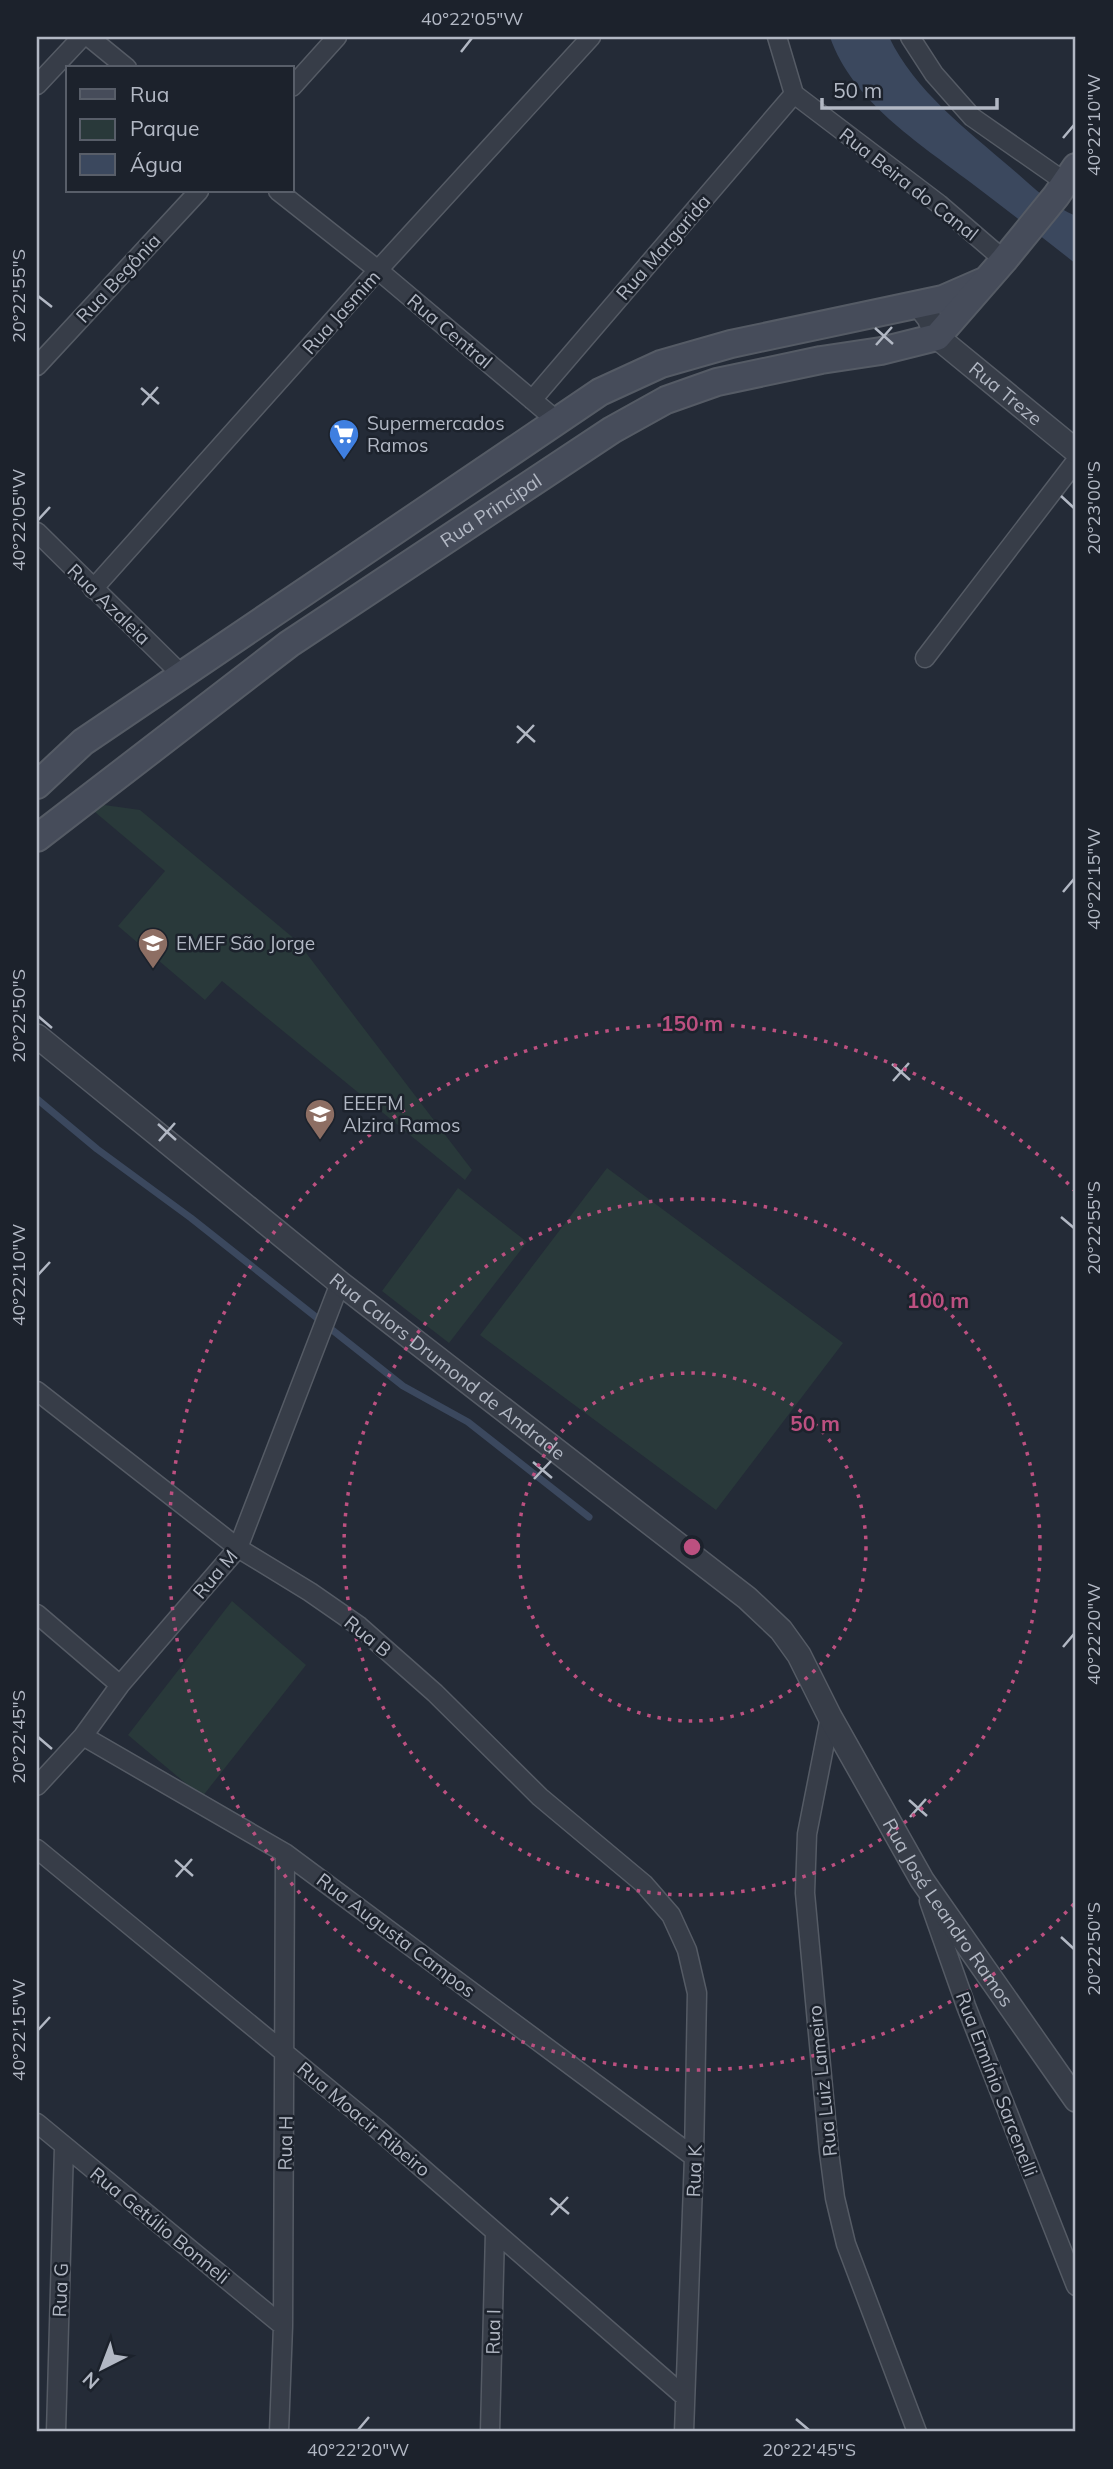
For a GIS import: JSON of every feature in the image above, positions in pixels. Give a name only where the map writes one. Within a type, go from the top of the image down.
[{"type":"main road","name":"Rua Principal","points":[[37,838],[289,644],[612,430],[666,400],[717,382],[821,360],[881,351],[937,337],[1066,182]]},
{"type":"main road","name":"Rua Principal","points":[[37,785],[83,742],[600,392],[661,364],[755,339],[943,299],[987,280]]},
{"type":"street","points":[[37,85],[82,37]]},
{"type":"street","points":[[89,37],[125,66]]},
{"type":"street","points":[[294,85],[337,37]]},
{"type":"street","name":"Rua Jasmim","points":[[93,589],[591,37]]},
{"type":"street","points":[[777,37],[794,94]]},
{"type":"street","points":[[913,38],[934,74],[972,117],[1066,182]]},
{"type":"street","name":"Rua Beira do Canal","points":[[794,94],[939,204],[1011,251]]},
{"type":"street","name":"Rua Margarida","points":[[532,400],[794,94]]},
{"type":"street","name":"Rua Begônia","points":[[37,366],[198,192]]},
{"type":"street","name":"Rua Central","points":[[279,192],[378,270],[556,420]]},
{"type":"street","points":[[919,305],[929,318],[937,337]]},
{"type":"street","name":"Rua Treze","points":[[937,337],[1076,451]]},
{"type":"street","points":[[925,659],[1076,461]]},
{"type":"street","name":"Rua Azaleia","points":[[37,533],[181,674]]},
{"type":"street","name":"Rua Calors Drumond de Andrade","points":[[37,1036],[340,1283],[747,1598],[781,1630],[799,1654],[830,1717]]},
{"type":"street","name":"Rua M","points":[[37,1786],[83,1736],[120,1685],[238,1548],[340,1283]]},
{"type":"street","name":"Rua B","points":[[37,1391],[238,1548],[359,1626],[435,1693],[540,1797],[644,1884],[671,1914]]},
{"type":"street","points":[[37,1614],[120,1685]]},
{"type":"street","name":"Rua José Leandro Ramos","points":[[830,1717],[922,1880],[1076,2099]]},
{"type":"street","name":"Rua Luiz Lameiro","points":[[830,1717],[807,1834],[805,1893],[828,2152],[846,2244],[918,2432]]},
{"type":"street","name":"Rua Augusta Campos","points":[[83,1736],[285,1853],[694,2157]]},
{"type":"street","name":"Rua Moacir Ribeiro","points":[[37,1849],[286,2053],[684,2396]]},
{"type":"street","name":"Rua H","points":[[279,2432],[286,2053],[285,1853]]},
{"type":"street","name":"Rua Ermínio Sarcenelli","points":[[922,1880],[967,2006],[1076,2287]]},
{"type":"street","name":"Rua K","points":[[671,1914],[687,1950],[697,1993],[684,2432]]},
{"type":"street","name":"Rua Getúlio Bonneli","points":[[37,2123],[283,2326]]},
{"type":"street","name":"Rua G","points":[[56,2432],[64,2147]]},
{"type":"street","name":"Rua I","points":[[490,2432],[495,2232]]},
{"type":"green space","points":[[97,804],[140,810],[297,941],[472,1170],[465,1180],[222,981],[205,1000],[118,926],[165,871],[89,807]]},
{"type":"green space","points":[[607,1168],[843,1343],[716,1510],[480,1335]]},
{"type":"green space","points":[[458,1188],[527,1242],[449,1343],[382,1291]]},
{"type":"green space","points":[[232,1601],[306,1665],[202,1797],[128,1735]]},
{"type":"water","points":[[830,37],[889,37],[913,75],[943,108],[1042,195],[1076,216],[1076,264],[889,119],[854,81],[840,60]]},
{"type":"waterway","points":[[37,1099],[97,1149],[191,1218],[403,1386],[468,1422],[589,1517]]},
{"type":"place","name":"Supermercados Ramos","points":[[344,461]]},
{"type":"place","name":"EMEF São Jorge","points":[[153,970]]},
{"type":"place","name":"EEEFM Alzira Ramos","points":[[320,1141]]}]
